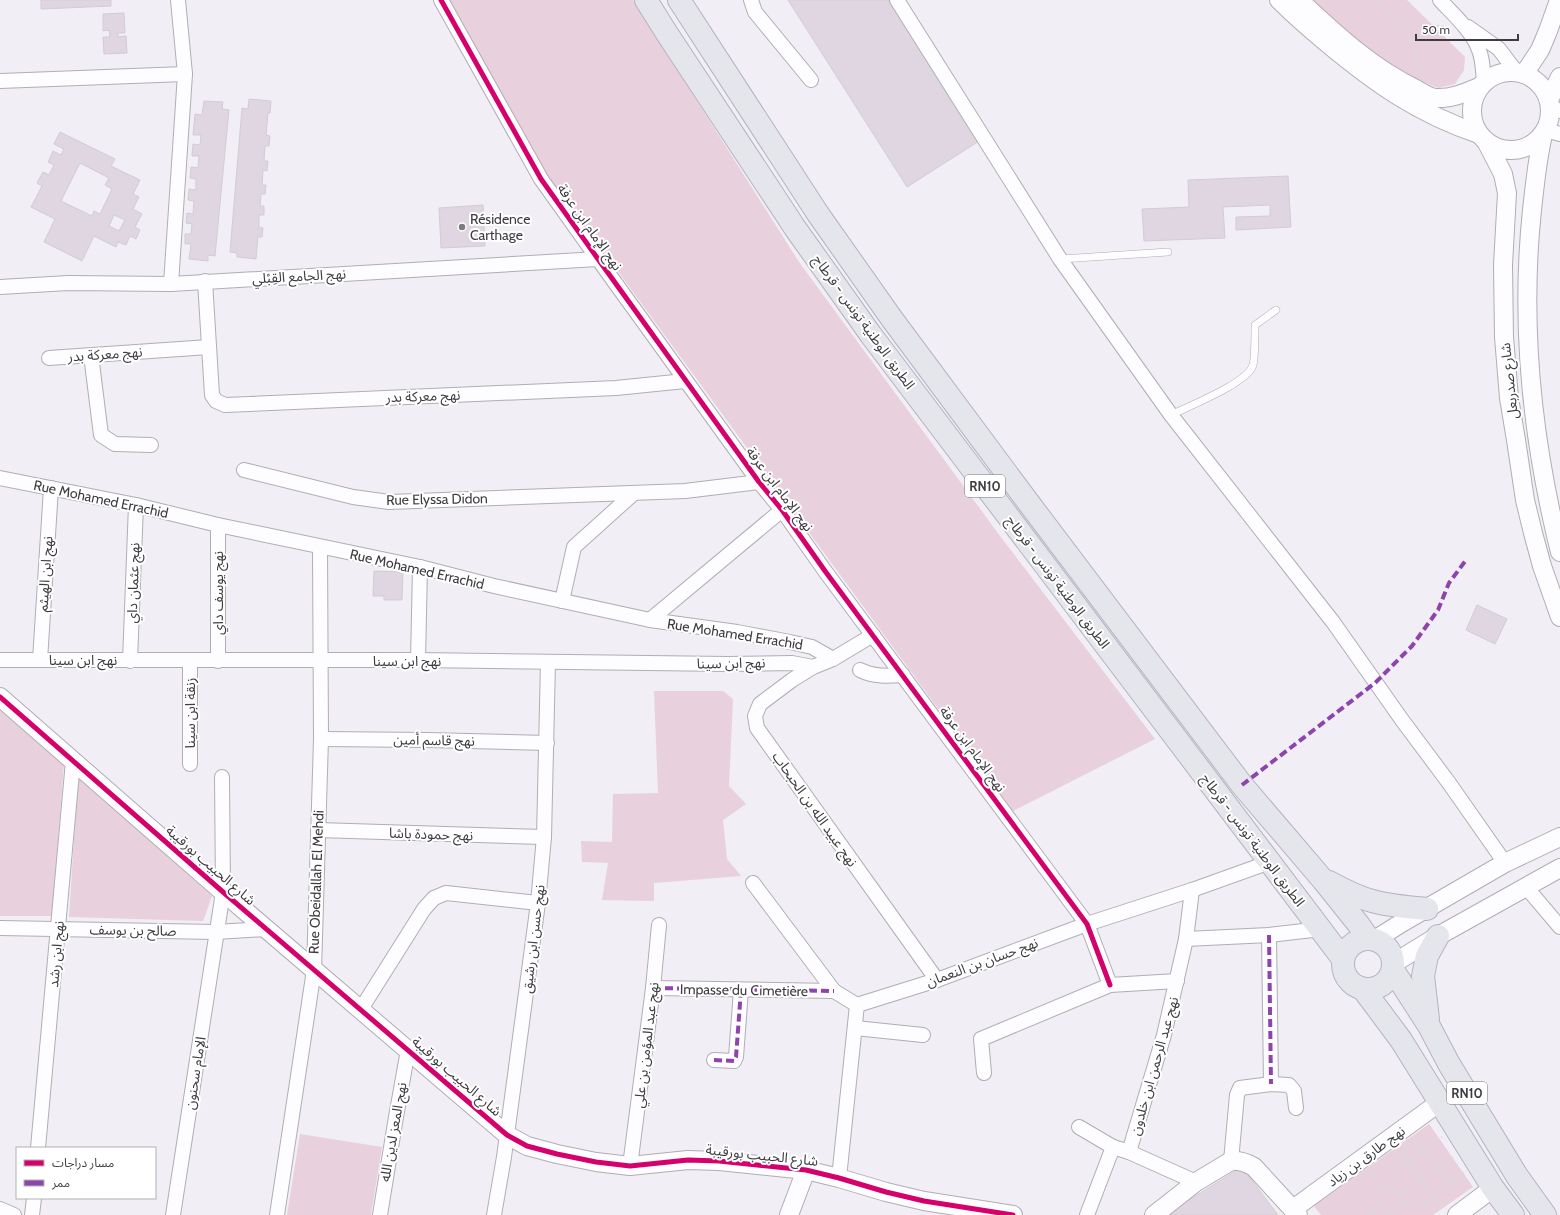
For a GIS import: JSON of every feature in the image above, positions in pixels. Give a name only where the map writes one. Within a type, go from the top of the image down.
[{"type":"highway","name":"الطريق الوطنية تونس - قرطاج","points":[[646,0],[795,228],[871,335],[1343,959]]},
{"type":"highway","name":"الطريق الوطنية تونس - قرطاج","points":[[679,0],[818,214],[897,325],[1242,785],[1324,880],[1359,925],[1372,939]]},
{"type":"highway","points":[[1324,880],[1347,892],[1369,900],[1397,906],[1427,909]]},
{"type":"highway","points":[[1429,1026],[1423,976],[1427,956],[1438,936]]},
{"type":"highway","points":[[1343,959],[1346,951],[1352,944],[1359,940],[1372,939]]},
{"type":"highway","name":"RN10","points":[[1372,939],[1383,943],[1389,948],[1392,955],[1393,967],[1429,1026],[1449,1064],[1517,1176],[1545,1215]]},
{"type":"highway","name":"RN10","points":[[1343,959],[1345,975],[1356,986],[1363,989],[1401,1040],[1493,1188],[1513,1215]]},
{"type":"highway","points":[[1363,989],[1371,989],[1385,983],[1390,977],[1393,967]]},
{"type":"street","points":[[171,284],[185,74],[178,0]]},
{"type":"street","name":"نهج الإمام ابن عرفة","points":[[441,0],[541,179],[759,482],[782,510],[825,571],[874,635],[1087,924],[1110,984]]},
{"type":"street","points":[[752,0],[755,12],[811,80]]},
{"type":"street","points":[[897,0],[1060,259],[1171,415],[1333,622],[1505,863]]},
{"type":"street","points":[[1278,0],[1365,74],[1423,111],[1483,138],[1498,148],[1510,151],[1523,149],[1534,144],[1550,133],[1548,124],[1554,106],[1560,77]]},
{"type":"street","points":[[1299,0],[1367,61],[1407,85],[1434,98],[1448,98],[1462,94],[1500,73],[1512,72],[1520,73],[1535,80],[1544,89],[1554,106]]},
{"type":"street","points":[[1440,0],[1462,25],[1479,48],[1481,57],[1482,84],[1474,98],[1472,110],[1473,123],[1483,138]]},
{"type":"street","points":[[1520,73],[1540,50],[1559,0]]},
{"type":"street","points":[[1462,25],[1499,49],[1520,73]]},
{"type":"street","points":[[0,81],[185,74]]},
{"type":"street","name":"شارع صدربعل","points":[[1550,133],[1535,172],[1528,247],[1526,292],[1532,399],[1546,493],[1560,552]]},
{"type":"street","name":"شارع صدربعل","points":[[1483,138],[1503,174],[1507,193],[1503,265],[1504,337],[1510,398],[1525,500],[1542,566],[1560,617]]},
{"type":"street","name":"نهج الجامع القِبْلي","points":[[0,287],[68,283],[171,284],[598,259]]},
{"type":"street","name":"نهج معركة بدر","points":[[205,282],[212,395],[216,400],[225,405],[616,388],[685,381]]},
{"type":"street","name":"نهج معركة بدر","points":[[49,358],[209,347]]},
{"type":"street","points":[[91,355],[101,435],[115,444],[151,445]]},
{"type":"street","name":"Rue Elyssa Didon","points":[[244,470],[353,497],[389,502],[685,491],[759,482]]},
{"type":"street","name":"Rue Mohamed Errachid","points":[[0,478],[420,567],[494,586],[650,620],[737,632],[790,642],[812,647],[833,659]]},
{"type":"street","name":"نهج ابن الهيثم","points":[[40,660],[44,572],[51,488]]},
{"type":"street","points":[[562,601],[574,547],[634,493]]},
{"type":"street","name":"نهج عثمان داي","points":[[130,660],[136,506]]},
{"type":"street","points":[[650,620],[782,510]]},
{"type":"street","name":"نهج يوسف داي","points":[[218,525],[218,661]]},
{"type":"street","name":"Rue Obeidallah El Mehdi","points":[[277,1215],[314,970],[321,739],[320,547]]},
{"type":"street","points":[[418,660],[420,567]]},
{"type":"street","name":"نهج عبيد الله بن الحبحاب","points":[[874,635],[833,659],[813,667],[792,680],[760,704],[755,716],[758,728],[937,980]]},
{"type":"street","name":"نهج ابن سينا","points":[[0,660],[418,660],[727,664],[792,663],[813,667]]},
{"type":"street","name":"زنقة ابن سينا","points":[[190,661],[190,764]]},
{"type":"street","name":"نهج حسن ابن رشيق","points":[[494,1215],[538,903],[544,836],[548,662]]},
{"type":"street","points":[[860,670],[875,675],[903,675]]},
{"type":"street","name":"شارع الحبيب بورقيبة","points":[[0,697],[223,892],[506,1134],[527,1146],[596,1162],[630,1166],[688,1160],[806,1170],[924,1201],[1013,1215]]},
{"type":"street","name":"نهج قاسم أمين","points":[[321,739],[547,743]]},
{"type":"street","name":"نهج ابن رشد","points":[[38,1147],[73,761]]},
{"type":"street","name":"الإمام سحنون","points":[[173,1215],[223,892],[222,777]]},
{"type":"street","name":"نهج حمودة باشا","points":[[318,830],[544,836]]},
{"type":"street","points":[[1372,939],[1427,909],[1505,863],[1560,837]]},
{"type":"street","name":"نهج حسان بن النعمان","points":[[857,1005],[937,980],[1087,924],[1192,890],[1270,862]]},
{"type":"street","points":[[1393,967],[1438,936],[1560,868]]},
{"type":"street","name":"Impasse du Cimetière","points":[[753,883],[834,991],[857,1005]]},
{"type":"street","points":[[1526,887],[1560,927]]},
{"type":"street","name":"نهج عبد الرحمن ابن خلدون","points":[[1087,1215],[1113,1147],[1129,1152],[1164,1035],[1177,981],[1186,939],[1192,890]]},
{"type":"street","points":[[360,1009],[424,909],[434,898],[446,893],[453,893],[538,903]]},
{"type":"street","name":"نهج عبد المؤمن بن علي","points":[[630,1166],[653,988],[659,924]]},
{"type":"street","name":"صالح بن يوسف","points":[[0,928],[216,932],[266,929]]},
{"type":"street","points":[[1186,939],[1269,935],[1321,930]]},
{"type":"street","points":[[1269,935],[1271,1084]]},
{"type":"street","points":[[984,1073],[981,1039],[1110,984],[1177,981]]},
{"type":"street","name":"Impasse du Cimetière","points":[[653,988],[834,991]]},
{"type":"street","points":[[714,1060],[734,1061],[736,1057],[741,990]]},
{"type":"street","points":[[839,1178],[857,1005]]},
{"type":"street","points":[[854,1028],[923,1036]]},
{"type":"street","name":"نهج المعز لدين الله","points":[[380,1215],[394,1124],[408,1050]]},
{"type":"street","points":[[1154,1215],[1196,1182],[1230,1161],[1238,1091],[1242,1087],[1286,1084],[1293,1088],[1296,1108]]},
{"type":"street","name":"نهج طارق بن زياد","points":[[1230,1161],[1242,1162],[1254,1167],[1296,1212],[1362,1159],[1412,1127],[1440,1102]]},
{"type":"street","points":[[1079,1127],[1102,1142],[1113,1147]]},
{"type":"street","points":[[1129,1152],[1196,1182]]},
{"type":"street","points":[[789,1215],[806,1170]]},
{"type":"street","points":[[1457,1215],[1493,1188]]},
{"type":"street","points":[[32,1215],[34,1199]]},
{"type":"street","points":[[0,1209],[14,1215]]},
{"type":"lane","points":[[1060,259],[1168,252]]},
{"type":"lane","points":[[1171,415],[1236,383],[1248,374],[1253,364],[1255,325],[1276,310]]},
{"type":"path","points":[[1376,0],[1402,22],[1434,98]]},
{"type":"path","points":[[1402,22],[1462,25]]},
{"type":"path","points":[[1412,1127],[1424,1150],[1450,1183]]},
{"type":"path","points":[[1393,1188],[1412,1127]]},
{"type":"path","points":[[1400,1168],[1455,1127]]},
{"type":"path","points":[[1404,1155],[1437,1202]]},
{"type":"path","points":[[1402,1193],[1438,1168],[1473,1155]]},
{"type":"path","points":[[1426,1202],[1450,1183],[1473,1155]]},
{"type":"path","points":[[1362,1159],[1384,1190]]},
{"type":"path","points":[[1393,1188],[1402,1193],[1404,1202],[1399,1210],[1389,1212],[1381,1208],[1379,1198],[1384,1190],[1393,1188]]},
{"type":"path","points":[[1404,1202],[1476,1201]]},
{"type":"path","points":[[1370,1215],[1381,1208]]},
{"type":"path","points":[[1399,1210],[1402,1215]]},
{"type":"shaded area","points":[[443,0],[633,0],[799,262],[1000,536],[1155,739],[1013,811],[543,169]]},
{"type":"shaded area","points":[[1303,0],[1407,0],[1465,57],[1464,70],[1455,84],[1438,88],[1399,71],[1354,40]]},
{"type":"shaded area","points":[[654,691],[723,691],[733,699],[729,786],[746,804],[723,820],[727,859],[741,876],[654,883],[654,901],[602,900],[608,863],[582,862],[581,841],[612,842],[613,794],[658,793]]},
{"type":"shaded area","points":[[0,710],[64,764],[52,916],[0,916]]},
{"type":"shaded area","points":[[78,776],[212,896],[203,921],[69,917]]},
{"type":"shaded area","points":[[1429,1124],[1473,1187],[1433,1215],[1321,1215],[1314,1206]]},
{"type":"shaded area","points":[[300,1134],[382,1147],[371,1215],[287,1215]]},
{"type":"building","points":[[41,0],[111,0],[111,6],[41,9]]},
{"type":"building","points":[[788,0],[890,0],[979,141],[907,187]]},
{"type":"building","points":[[124,13],[125,33],[118,33],[118,37],[126,36],[127,53],[104,54],[103,37],[110,37],[109,30],[103,31],[103,14]]},
{"type":"building","points":[[249,99],[271,101],[270,113],[268,113],[266,135],[270,136],[269,146],[265,146],[264,161],[268,161],[267,171],[263,170],[262,185],[266,185],[265,194],[261,194],[260,206],[264,206],[264,215],[259,215],[259,227],[263,228],[262,237],[258,237],[256,259],[237,257],[237,253],[230,252],[242,108],[248,109]]},
{"type":"building","points":[[204,101],[223,102],[222,109],[229,110],[215,256],[208,255],[208,261],[189,259],[191,244],[185,244],[185,234],[191,234],[192,224],[186,223],[187,213],[193,214],[194,201],[188,200],[189,189],[196,190],[196,179],[190,178],[191,167],[198,168],[199,156],[192,156],[193,144],[200,145],[201,135],[193,135],[195,114],[202,115]]},
{"type":"building","points":[[60,132],[115,159],[111,166],[140,180],[133,194],[139,197],[133,209],[142,214],[135,227],[140,230],[136,239],[130,236],[126,245],[118,242],[116,247],[94,236],[82,261],[44,242],[55,219],[31,207],[42,186],[37,183],[43,172],[49,175],[54,165],[48,162],[53,151],[61,155],[64,149],[54,144]],"holes":[[[80,163],[109,178],[105,185],[112,189],[100,214],[94,211],[92,216],[61,201]],[[114,215],[125,220],[119,231],[109,226]]]},
{"type":"building","points":[[1288,176],[1291,227],[1236,230],[1236,217],[1270,216],[1270,205],[1223,207],[1225,238],[1144,241],[1142,209],[1189,207],[1188,180]]},
{"type":"building","name":"Résidence Carthage","points":[[483,205],[485,246],[441,248],[439,208]]},
{"type":"building","points":[[374,571],[403,572],[402,600],[384,600],[384,596],[373,596]]},
{"type":"building","points":[[1477,605],[1507,619],[1495,644],[1466,630]]},
{"type":"building","points":[[1242,1167],[1278,1215],[1165,1215]]},
{"type":"marked path","points":[[1242,785],[1375,683],[1412,646],[1438,610],[1449,583],[1466,560]]},
{"type":"marked path","points":[[1269,935],[1271,1084]]},
{"type":"marked path","points":[[653,988],[834,991]]},
{"type":"marked path","points":[[714,1060],[734,1061],[736,1057],[741,990]]},
{"type":"cycle path","points":[[441,0],[541,179],[759,482],[782,510],[825,571],[1087,924],[1110,985]]},
{"type":"cycle path","points":[[0,697],[223,892],[507,1135],[527,1146],[596,1162],[630,1166],[688,1160],[719,1161],[806,1170],[924,1201],[1013,1215]]},
{"type":"place","name":"Résidence Carthage","points":[[462,227]]}]
